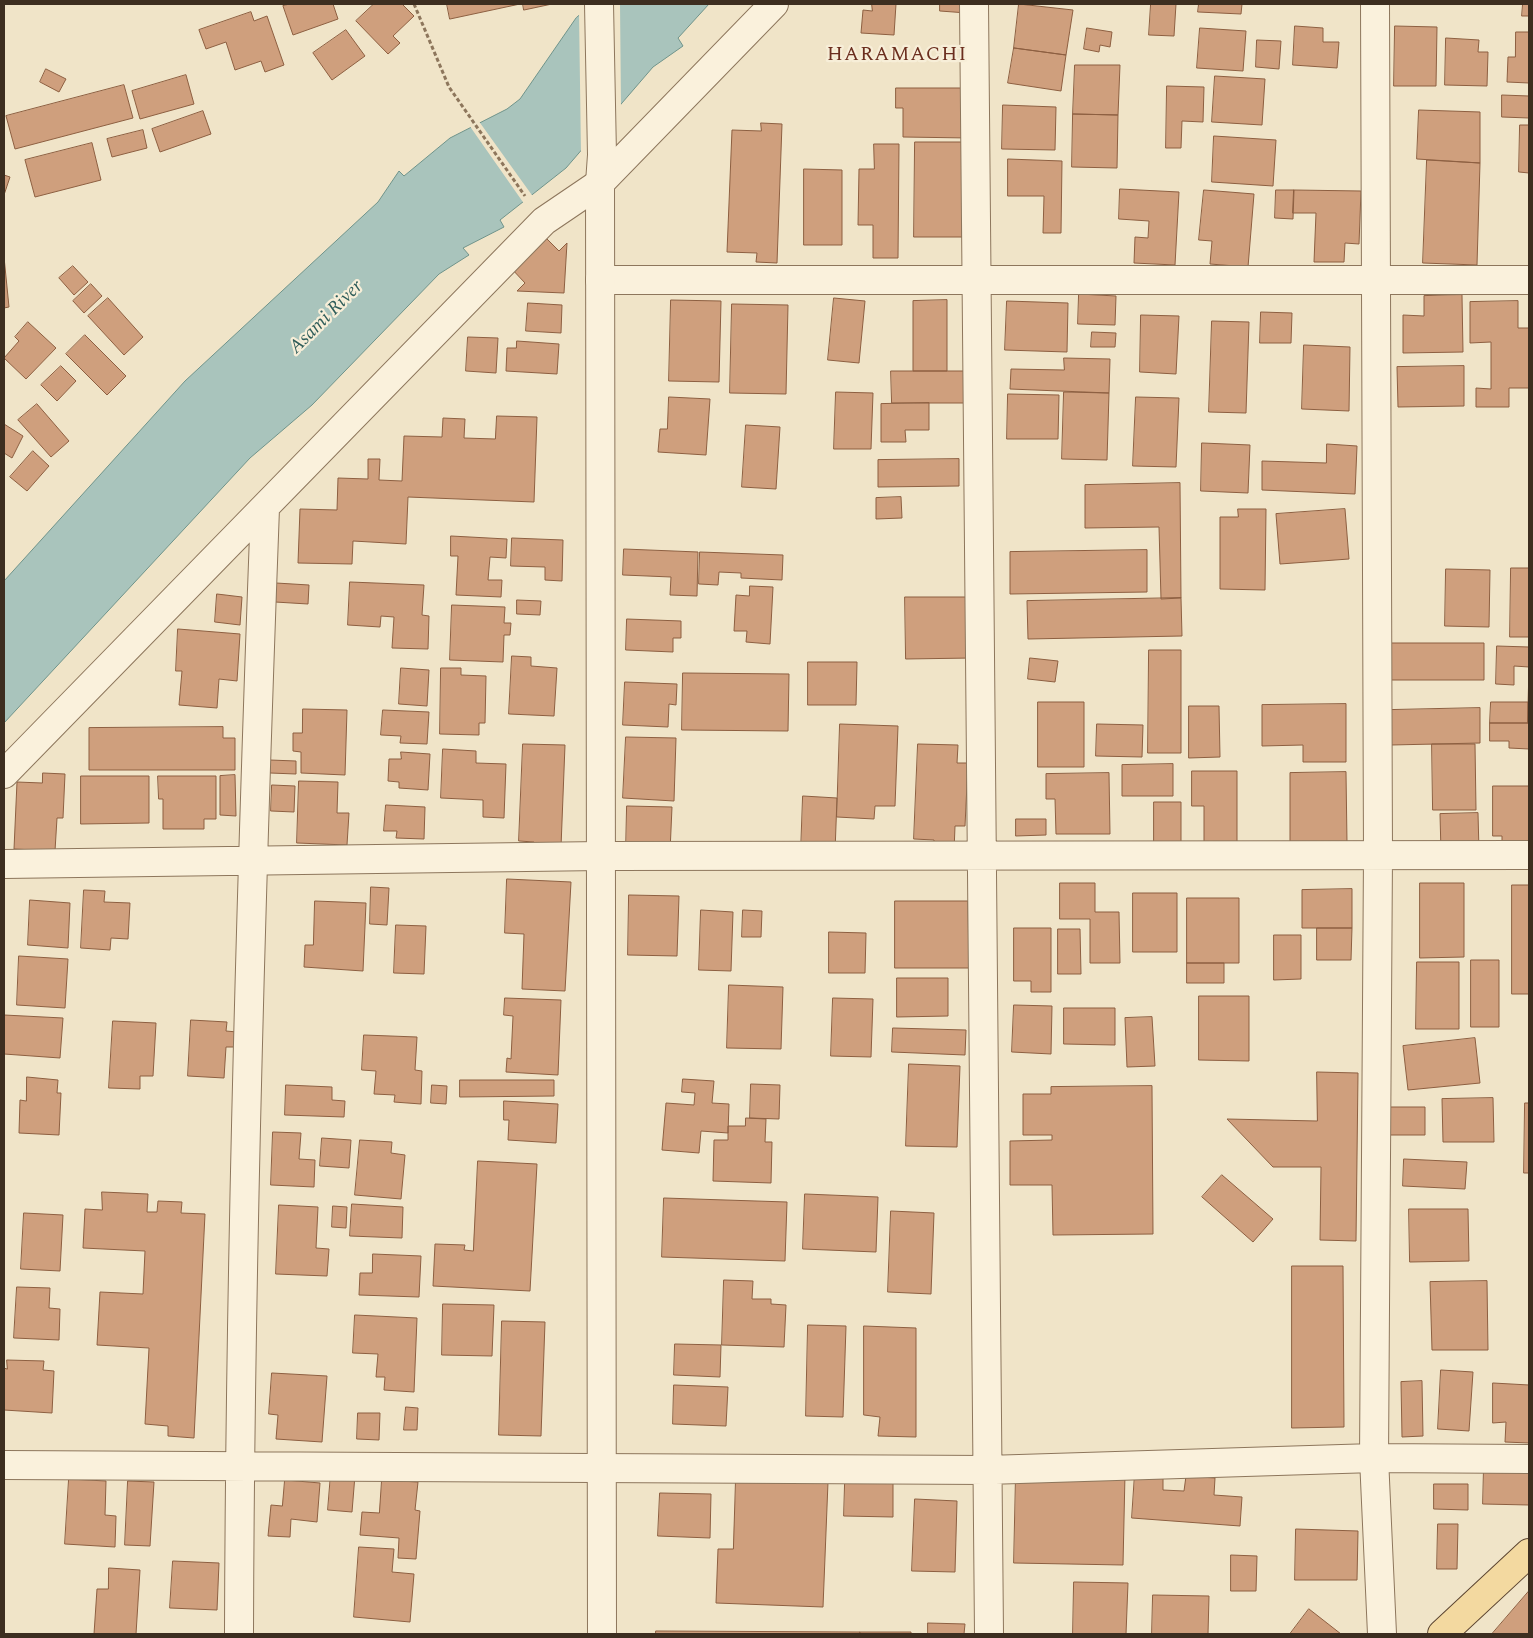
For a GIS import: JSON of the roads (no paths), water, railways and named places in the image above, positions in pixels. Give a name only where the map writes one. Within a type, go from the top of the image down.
[{"type":"main road","points":[[1442,1634],[1529,1553]]},
{"type":"street","points":[[599,4],[602,155],[600,183],[602,1634]]},
{"type":"street","points":[[4,774],[544,221],[600,183],[774,4]]},
{"type":"street","points":[[974,4],[989,1634]]},
{"type":"street","points":[[1375,4],[1378,856],[1374,1458],[1382,1634]]},
{"type":"street","points":[[600,280],[1529,280]]},
{"type":"street","points":[[240,1634],[240,1467],[252,861],[265,508]]},
{"type":"street","points":[[4,864],[601,856],[1529,855]]},
{"type":"street","points":[[4,1465],[987,1470],[1374,1458],[1529,1459]]},
{"type":"water","name":"Asami River","points":[[593,4],[709,4],[678,38],[683,46],[653,67],[566,168],[500,220],[504,227],[463,248],[469,255],[439,274],[312,405],[250,458],[4,723],[4,581],[185,381],[378,202],[399,171],[404,176],[450,138],[507,109],[520,99],[576,18]]},
{"type":"district","name":"HARAMACHI","points":[[897,56]]}]
